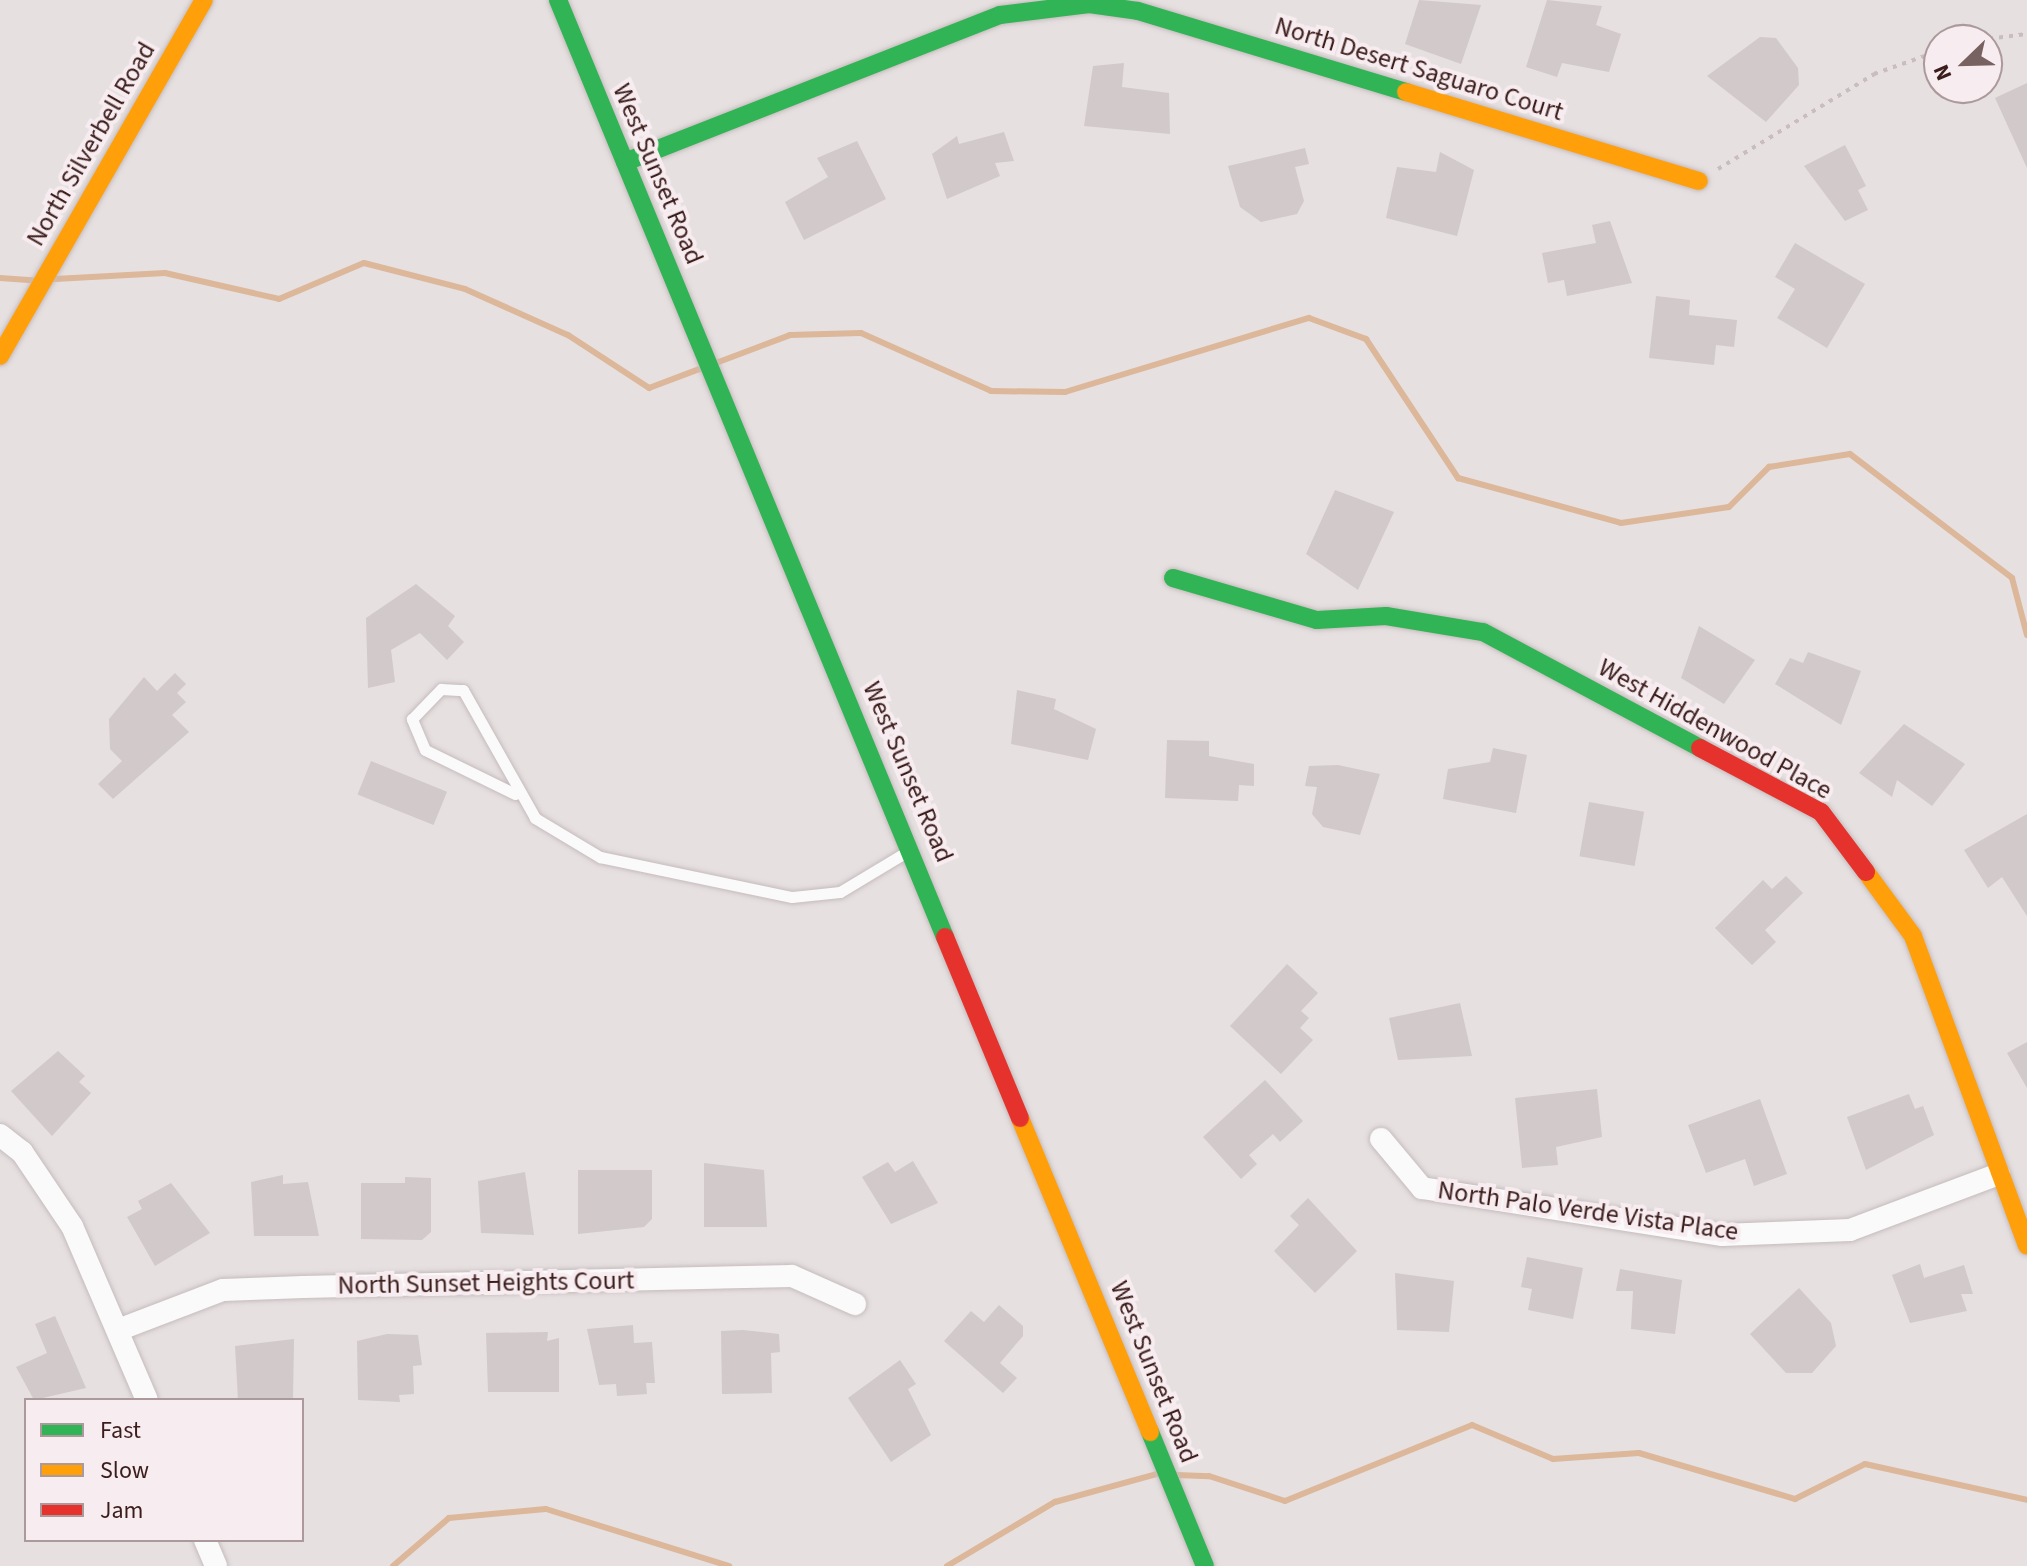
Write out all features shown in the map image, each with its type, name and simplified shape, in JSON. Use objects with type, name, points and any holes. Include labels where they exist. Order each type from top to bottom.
[{"type":"street","name":"North Silverbell Road","points":[[0,356],[204,0]]},
{"type":"street","name":"West Sunset Road","points":[[558,0],[912,848],[1205,1566]]},
{"type":"street","name":"North Desert Saguaro Court","points":[[625,162],[1000,15],[1089,4],[1138,11],[1699,181]]},
{"type":"street","name":"West Hiddenwood Place","points":[[1173,578],[1317,620],[1386,616],[1483,632],[1821,812],[1913,936],[2027,1246]]},
{"type":"street","points":[[0,1135],[22,1152],[72,1226],[146,1398]]},
{"type":"street","name":"North Palo Verde Vista Place","points":[[1381,1139],[1422,1188],[1722,1235],[1850,1230],[1999,1174]]},
{"type":"street","name":"North Sunset Heights Court","points":[[118,1330],[223,1290],[303,1287],[792,1276],[855,1304]]},
{"type":"street","points":[[206,1542],[216,1566]]},
{"type":"lane","points":[[515,794],[463,690],[441,689],[412,719],[425,750],[515,794],[567,844],[600,857],[792,897],[840,892],[912,848]]},
{"type":"path","points":[[2003,37],[2027,34]]},
{"type":"path","points":[[1699,181],[1874,74],[1923,57]]},
{"type":"building","points":[[1419,0],[1481,5],[1461,64],[1405,44]]},
{"type":"building","points":[[1547,0],[1602,6],[1596,25],[1621,34],[1609,72],[1562,63],[1557,77],[1526,67]]},
{"type":"building","points":[[1760,37],[1776,38],[1798,68],[1799,85],[1766,122],[1707,76]]},
{"type":"building","points":[[1124,63],[1122,87],[1169,93],[1170,134],[1084,126],[1093,66]]},
{"type":"building","points":[[2027,83],[2027,168],[1998,104],[2003,104],[2003,94]]},
{"type":"building","points":[[1004,132],[1014,161],[995,163],[1000,176],[947,199],[932,154],[957,136],[959,144]]},
{"type":"building","points":[[857,141],[886,199],[804,240],[785,202],[828,177],[817,158]]},
{"type":"building","points":[[1845,145],[1866,186],[1858,190],[1868,210],[1845,221],[1804,166]]},
{"type":"building","points":[[1305,148],[1309,164],[1295,167],[1304,201],[1297,214],[1261,222],[1240,207],[1228,166]]},
{"type":"building","points":[[1440,152],[1474,170],[1457,236],[1386,218],[1397,167],[1436,172]]},
{"type":"building","points":[[1610,221],[1632,283],[1567,296],[1564,280],[1548,283],[1542,253],[1596,243],[1592,225]]},
{"type":"building","points":[[1795,243],[1865,284],[1827,348],[1777,318],[1795,289],[1775,277]]},
{"type":"building","points":[[1656,296],[1690,300],[1689,315],[1737,320],[1734,347],[1716,345],[1714,365],[1649,358]]},
{"type":"building","points":[[1335,490],[1394,512],[1358,590],[1306,554]]},
{"type":"building","points":[[416,584],[455,616],[448,626],[464,642],[447,660],[420,633],[391,650],[395,682],[368,688],[366,618]]},
{"type":"building","points":[[1699,626],[1755,660],[1724,704],[1681,678]]},
{"type":"building","points":[[1808,652],[1861,671],[1841,725],[1775,684],[1790,658],[1803,663]]},
{"type":"building","points":[[175,673],[186,684],[177,693],[186,702],[172,715],[189,732],[113,799],[98,784],[122,761],[110,749],[109,719],[144,677],[157,691]]},
{"type":"building","points":[[1017,690],[1056,699],[1054,709],[1096,729],[1088,760],[1011,744]]},
{"type":"building","points":[[1904,724],[1965,764],[1932,806],[1897,780],[1892,797],[1859,773]]},
{"type":"building","points":[[1167,740],[1209,741],[1209,756],[1254,764],[1254,786],[1239,785],[1238,801],[1165,798]]},
{"type":"building","points":[[1493,748],[1527,755],[1516,813],[1443,799],[1448,769],[1490,762]]},
{"type":"building","points":[[371,761],[447,792],[434,825],[358,794]]},
{"type":"building","points":[[1338,765],[1380,774],[1360,835],[1323,827],[1312,814],[1317,787],[1305,786],[1309,766]]},
{"type":"building","points":[[1589,802],[1644,812],[1635,866],[1579,856]]},
{"type":"building","points":[[2027,814],[2027,916],[2002,877],[1988,888],[1964,850]]},
{"type":"building","points":[[1786,876],[1803,893],[1765,930],[1776,942],[1752,965],[1715,928],[1763,880],[1772,889]]},
{"type":"building","points":[[1287,964],[1318,993],[1301,1011],[1309,1018],[1300,1028],[1313,1040],[1281,1074],[1230,1026]]},
{"type":"building","points":[[1460,1003],[1472,1056],[1398,1060],[1389,1018]]},
{"type":"building","points":[[2027,1042],[2027,1088],[2007,1053]]},
{"type":"building","points":[[58,1051],[85,1076],[79,1082],[91,1093],[52,1136],[11,1091]]},
{"type":"building","points":[[1265,1080],[1303,1121],[1280,1142],[1273,1134],[1249,1155],[1257,1164],[1241,1179],[1203,1137]]},
{"type":"building","points":[[1597,1089],[1602,1137],[1556,1147],[1558,1165],[1522,1168],[1515,1098]]},
{"type":"building","points":[[1909,1094],[1915,1109],[1923,1106],[1934,1135],[1866,1170],[1847,1117]]},
{"type":"building","points":[[1760,1099],[1787,1174],[1754,1186],[1745,1159],[1706,1173],[1688,1125]]},
{"type":"building","points":[[913,1161],[938,1203],[891,1224],[862,1177],[888,1162],[895,1172]]},
{"type":"building","points":[[704,1163],[764,1170],[767,1227],[704,1227]]},
{"type":"building","points":[[578,1170],[652,1170],[652,1219],[644,1227],[578,1234]]},
{"type":"building","points":[[525,1172],[534,1235],[481,1233],[478,1181]]},
{"type":"building","points":[[283,1175],[283,1184],[308,1182],[319,1236],[254,1236],[251,1182]]},
{"type":"building","points":[[405,1177],[431,1178],[431,1232],[422,1240],[361,1239],[361,1183],[405,1183]]},
{"type":"building","points":[[171,1183],[210,1233],[155,1266],[127,1217],[142,1209],[138,1201]]},
{"type":"building","points":[[1308,1198],[1357,1251],[1315,1293],[1274,1251],[1299,1225],[1290,1216]]},
{"type":"building","points":[[1527,1257],[1583,1268],[1573,1319],[1528,1310],[1532,1289],[1521,1287]]},
{"type":"building","points":[[1920,1264],[1924,1278],[1964,1265],[1973,1294],[1961,1294],[1967,1311],[1910,1323],[1892,1275]]},
{"type":"building","points":[[1620,1269],[1682,1280],[1675,1334],[1631,1329],[1633,1291],[1616,1291]]},
{"type":"building","points":[[1395,1273],[1454,1281],[1449,1332],[1397,1330]]},
{"type":"building","points":[[1799,1288],[1831,1323],[1836,1346],[1812,1373],[1786,1373],[1750,1334]]},
{"type":"building","points":[[999,1305],[1023,1326],[1023,1336],[1000,1363],[1017,1378],[1003,1393],[944,1341],[971,1311],[984,1322]]},
{"type":"building","points":[[55,1316],[86,1388],[33,1398],[16,1367],[47,1353],[35,1324]]},
{"type":"building","points":[[633,1325],[634,1343],[652,1342],[655,1383],[646,1383],[647,1394],[617,1396],[616,1384],[599,1385],[587,1329]]},
{"type":"building","points":[[721,1331],[779,1334],[780,1352],[771,1353],[772,1393],[722,1394]]},
{"type":"building","points":[[548,1332],[547,1341],[559,1338],[559,1392],[488,1392],[486,1333]]},
{"type":"building","points":[[387,1334],[418,1335],[422,1365],[413,1366],[414,1394],[399,1395],[400,1402],[358,1400],[357,1341]]},
{"type":"building","points":[[294,1339],[293,1398],[238,1398],[235,1346]]},
{"type":"building","points":[[900,1360],[916,1384],[908,1389],[931,1435],[891,1462],[848,1398]]},
{"type":"waterway","points":[[55,279],[165,273],[279,299],[364,263],[465,289],[568,335],[649,388],[702,368]]},
{"type":"waterway","points":[[0,278],[32,280]]},
{"type":"waterway","points":[[716,363],[790,335],[861,333],[991,391],[1065,392],[1309,318],[1366,339],[1458,478],[1621,523],[1729,507],[1769,467],[1850,454],[2012,578],[2027,635]]},
{"type":"waterway","points":[[1176,1475],[1209,1476],[1285,1501],[1472,1425],[1553,1459],[1639,1453],[1795,1499],[1865,1464],[2027,1500]]},
{"type":"waterway","points":[[947,1566],[1055,1502],[1157,1474]]},
{"type":"waterway","points":[[393,1566],[449,1518],[546,1509],[729,1566]]},
{"type":"traffic: fast","points":[[558,0],[945,937]]},
{"type":"traffic: fast","points":[[625,162],[1000,15],[1089,4],[1138,11],[1406,92]]},
{"type":"traffic: fast","points":[[1173,578],[1317,620],[1386,616],[1483,632],[1700,748]]},
{"type":"traffic: fast","points":[[1150,1432],[1205,1566]]},
{"type":"traffic: slow","points":[[0,356],[204,0]]},
{"type":"traffic: slow","points":[[1406,92],[1699,181]]},
{"type":"traffic: slow","points":[[1866,872],[1913,936],[2027,1246]]},
{"type":"traffic: slow","points":[[1020,1118],[1150,1432]]},
{"type":"traffic: jam","points":[[1700,748],[1821,812],[1866,872]]},
{"type":"traffic: jam","points":[[945,937],[1020,1118]]}]
